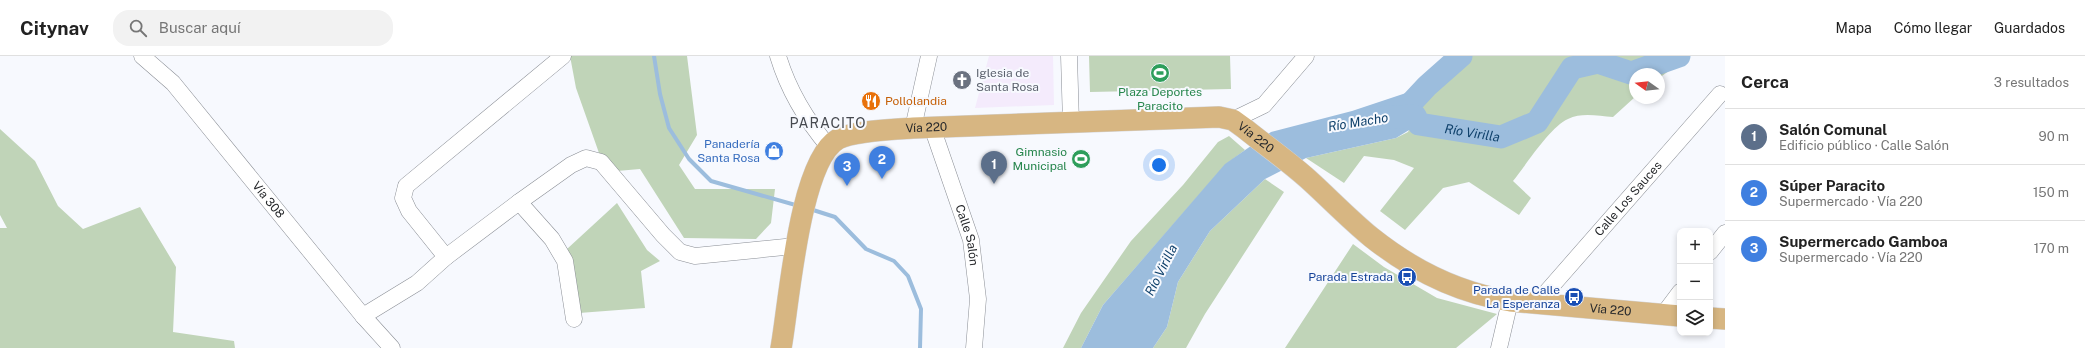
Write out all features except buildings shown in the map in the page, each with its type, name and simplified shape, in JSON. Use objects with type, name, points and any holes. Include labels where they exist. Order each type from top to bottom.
[{"type":"main road","name":"Vía 220","points":[[781,348],[800,220],[818,165],[830,147],[838,139],[880,130],[922,127],[1219,117],[1238,124],[1307,178],[1371,237],[1422,272],[1488,298],[1536,304],[1671,316]]},
{"type":"main road","points":[[1713,318],[1725,318]]},
{"type":"street","name":"Vía 308","points":[[142,56],[173,83],[363,316],[392,348]]},
{"type":"street","points":[[446,257],[409,210],[403,198],[406,186],[563,56]]},
{"type":"street","points":[[778,56],[801,107],[816,132],[830,147]]},
{"type":"street","points":[[922,127],[929,56]]},
{"type":"street","points":[[1070,56],[1071,123]]},
{"type":"street","points":[[1238,124],[1264,105],[1306,56]]},
{"type":"street","name":"Calle Los Sauces","points":[[1536,304],[1720,94]]},
{"type":"street","name":"Calle Salón","points":[[922,127],[971,240],[978,299],[974,348]]},
{"type":"street","points":[[363,316],[416,282],[446,257],[571,165],[586,158],[601,162],[663,235],[680,252],[695,256],[795,246]]},
{"type":"street","points":[[520,202],[552,239],[565,261],[574,319]]},
{"type":"street","points":[[1713,248],[1725,233]]},
{"type":"street","points":[[1671,316],[1677,300]]},
{"type":"street","points":[[1499,348],[1510,301]]},
{"type":"shaded area","points":[[989,56],[1053,56],[1054,105],[975,108]]},
{"type":"green space","points":[[570,56],[687,56],[697,135],[679,165],[695,189],[775,189],[771,223],[756,239],[684,238],[640,169],[617,171],[599,153],[576,88]]},
{"type":"green space","name":"Plaza Deportes Paracito","points":[[1089,56],[1230,56],[1231,89],[1090,92]]},
{"type":"green space","points":[[1472,56],[1690,56],[1665,74],[1665,68],[1629,68],[1629,102],[1613,117],[1590,115],[1579,116],[1573,117],[1561,123],[1546,138],[1513,181],[1531,198],[1519,215],[1469,182],[1443,188],[1405,230],[1380,211],[1414,168],[1394,160],[1364,156],[1344,183],[1306,158],[1396,138],[1408,132],[1415,116],[1403,114],[1428,87]]},
{"type":"green space","points":[[0,129],[35,161],[58,206],[83,229],[140,207],[176,267],[173,332],[234,341],[235,348],[0,348],[0,228],[7,228],[0,215]]},
{"type":"green space","points":[[1229,136],[1245,150],[1225,165],[1103,305],[1081,348],[1063,348],[1081,313],[1131,241],[1183,185],[1218,142]]},
{"type":"green space","points":[[1265,179],[1284,192],[1205,314],[1186,348],[1153,348],[1167,327],[1178,282],[1210,231]]},
{"type":"green space","points":[[617,203],[647,250],[660,261],[641,271],[645,308],[579,313],[567,249]]},
{"type":"green space","points":[[1353,244],[1384,267],[1437,298],[1497,314],[1456,348],[1285,348]]},
{"type":"water","points":[[1427,86],[1401,115],[1415,116],[1419,124],[1396,138],[1306,158],[1265,179],[1210,231],[1178,282],[1167,327],[1153,348],[1081,348],[1103,305],[1225,164],[1271,132],[1352,111]]},
{"type":"waterway","points":[[654,56],[660,94],[669,128],[689,159],[711,181],[799,206]]},
{"type":"waterway","name":"Río Macho","points":[[1400,115],[1427,86],[1461,56]]},
{"type":"waterway","name":"Río Virilla","points":[[1374,118],[1415,116],[1419,124],[1501,137],[1537,122],[1572,68],[1598,62],[1631,73],[1679,56]]},
{"type":"waterway","points":[[810,209],[835,217],[866,249],[894,261],[908,276],[921,309],[920,348]]},
{"type":"place","name":"Plaza Deportes Paracito","points":[[1160,73]]},
{"type":"place","name":"Iglesia de Santa Rosa","points":[[962,80]]},
{"type":"place","name":"Pollolandia","points":[[871,101]]},
{"type":"place","name":"Panadería Santa Rosa","points":[[774,151]]},
{"type":"place","name":"Gimnasio Municipal","points":[[1081,159]]},
{"type":"place","name":"Súper Paracito","points":[[882,179]]},
{"type":"place","name":"Salón Comunal","points":[[994,184]]},
{"type":"place","name":"Supermercado Gamboa","points":[[847,186]]},
{"type":"place","name":"Parada Estrada","points":[[1407,277]]},
{"type":"place","name":"Parada de Calle La Esperanza","points":[[1574,297]]},
{"type":"district","name":"PARACITO","points":[[828,123]]}]
